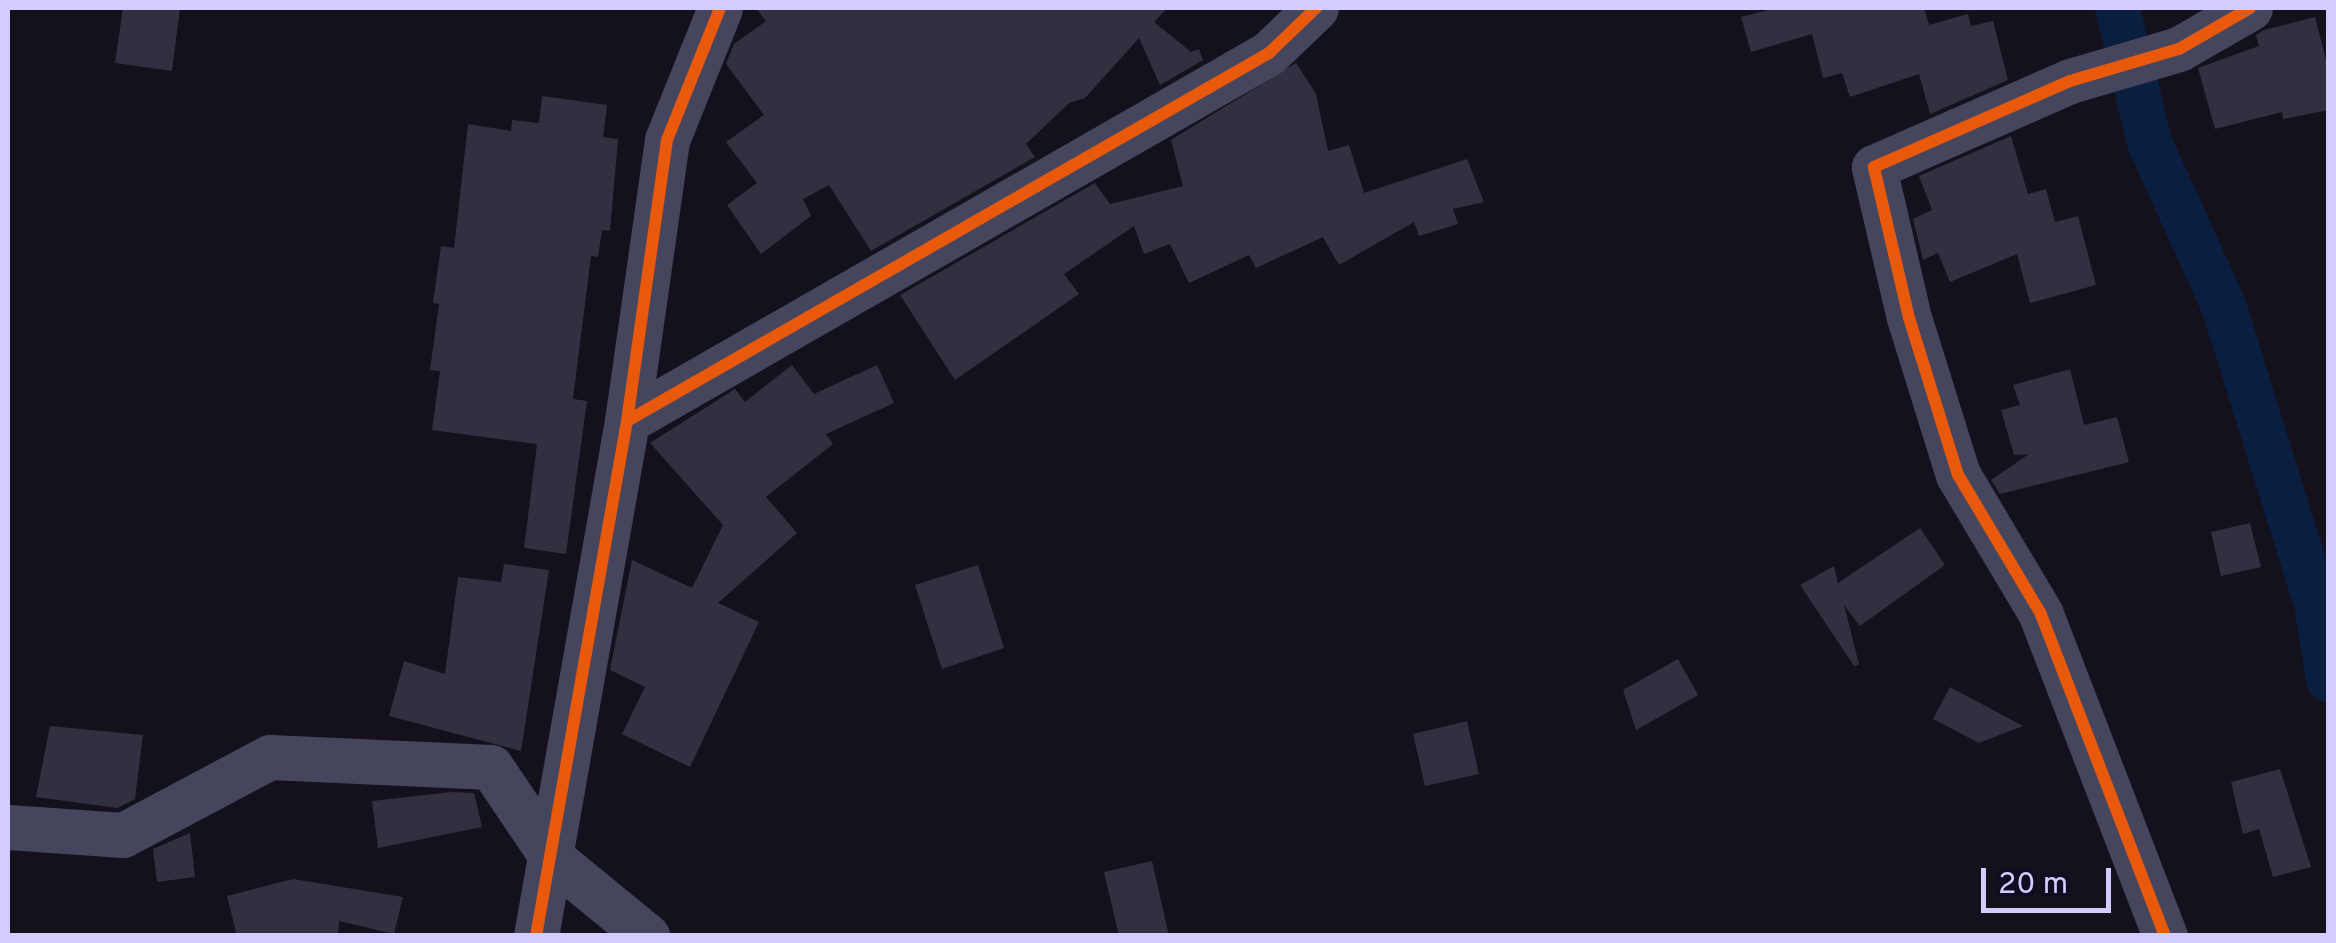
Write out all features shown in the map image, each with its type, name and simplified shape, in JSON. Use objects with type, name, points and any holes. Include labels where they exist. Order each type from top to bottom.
[{"type":"street","points":[[536,936],[627,421],[668,140],[720,8]]},
{"type":"street","points":[[627,421],[1269,53],[1316,8]]},
{"type":"street","points":[[2166,936],[2041,614],[1958,475],[1908,318],[1874,167],[2070,81],[2180,49],[2250,8]]},
{"type":"street","points":[[8,828],[123,835],[270,757],[491,767],[552,860],[647,936]]},
{"type":"building","points":[[123,8],[180,8],[172,71],[115,63]]},
{"type":"building","points":[[756,8],[1167,8],[1154,22],[1191,52],[1199,49],[1203,60],[1160,85],[1139,38],[1085,98],[1069,103],[1026,144],[1035,157],[871,251],[829,185],[803,199],[811,216],[761,254],[727,205],[757,183],[726,142],[764,115],[726,64],[734,44],[766,21]]},
{"type":"building","points":[[1776,8],[1924,8],[1929,25],[1968,14],[1971,26],[1993,21],[2008,80],[1930,114],[1919,74],[1850,97],[1842,73],[1823,78],[1812,34],[1751,52],[1741,17]]},
{"type":"building","points":[[2315,17],[2328,68],[2328,110],[2283,119],[2282,112],[2215,129],[2198,68],[2259,46],[2256,35],[2264,30]]},
{"type":"building","points":[[1296,63],[1316,94],[1328,151],[1349,145],[1364,193],[1467,159],[1484,202],[1453,209],[1458,224],[1419,236],[1414,222],[1339,265],[1323,237],[1256,268],[1249,255],[1189,283],[1170,244],[1144,254],[1134,226],[1064,274],[1079,294],[955,380],[900,295],[1095,183],[1110,204],[1183,186],[1171,140]]},
{"type":"building","points":[[542,96],[607,105],[603,137],[618,139],[610,231],[602,230],[598,257],[591,256],[573,399],[587,401],[566,554],[524,548],[537,444],[432,430],[440,371],[430,370],[439,304],[433,303],[441,246],[454,248],[468,124],[511,131],[512,120],[539,123]]},
{"type":"building","points":[[2011,136],[2028,194],[2046,189],[2055,222],[2078,216],[2096,285],[2030,303],[2017,254],[1950,282],[1938,253],[1923,260],[1913,219],[1932,210],[1919,176]]},
{"type":"building","points":[[792,365],[814,394],[877,365],[894,403],[826,434],[833,444],[766,497],[797,533],[718,603],[759,622],[690,767],[622,734],[645,687],[610,670],[632,560],[692,588],[723,525],[650,443],[735,389],[745,402]]},
{"type":"building","points":[[2070,369],[2084,425],[2117,417],[2129,462],[2000,494],[1991,480],[2029,454],[2014,455],[2001,410],[2020,405],[2013,385]]},
{"type":"building","points":[[2250,523],[2261,567],[2221,576],[2211,532]]},
{"type":"building","points":[[1920,528],[1945,565],[1860,626],[1844,605],[1859,664],[1854,666],[1800,585],[1834,566],[1838,583]]},
{"type":"building","points":[[504,564],[549,570],[521,751],[389,716],[404,661],[445,674],[458,577],[501,582]]},
{"type":"building","points":[[978,565],[1004,648],[942,669],[915,585]]},
{"type":"building","points":[[1678,659],[1698,695],[1636,730],[1623,690]]},
{"type":"building","points":[[1950,687],[2023,726],[1979,743],[1933,719]]},
{"type":"building","points":[[1467,721],[1479,774],[1425,786],[1413,734]]},
{"type":"building","points":[[50,726],[143,735],[135,799],[117,808],[36,797]]},
{"type":"building","points":[[2280,769],[2311,867],[2273,877],[2259,829],[2243,834],[2231,782]]},
{"type":"building","points":[[474,793],[482,827],[378,848],[372,801]]},
{"type":"building","points":[[190,833],[195,877],[157,882],[153,849]]},
{"type":"building","points":[[1152,861],[1169,936],[1119,936],[1104,872]]},
{"type":"building","points":[[293,879],[403,897],[394,934],[339,921],[338,936],[237,936],[227,896]]},
{"type":"waterway","points":[[2117,8],[2149,142],[2223,305],[2316,604],[2328,679]]},
{"type":"cycle path","points":[[536,936],[627,421],[667,140],[720,8]]},
{"type":"cycle path","points":[[627,421],[1269,53],[1316,8]]},
{"type":"cycle path","points":[[2165,936],[2041,614],[1958,475],[1909,318],[1874,167],[2070,81],[2179,49],[2250,8]]}]
